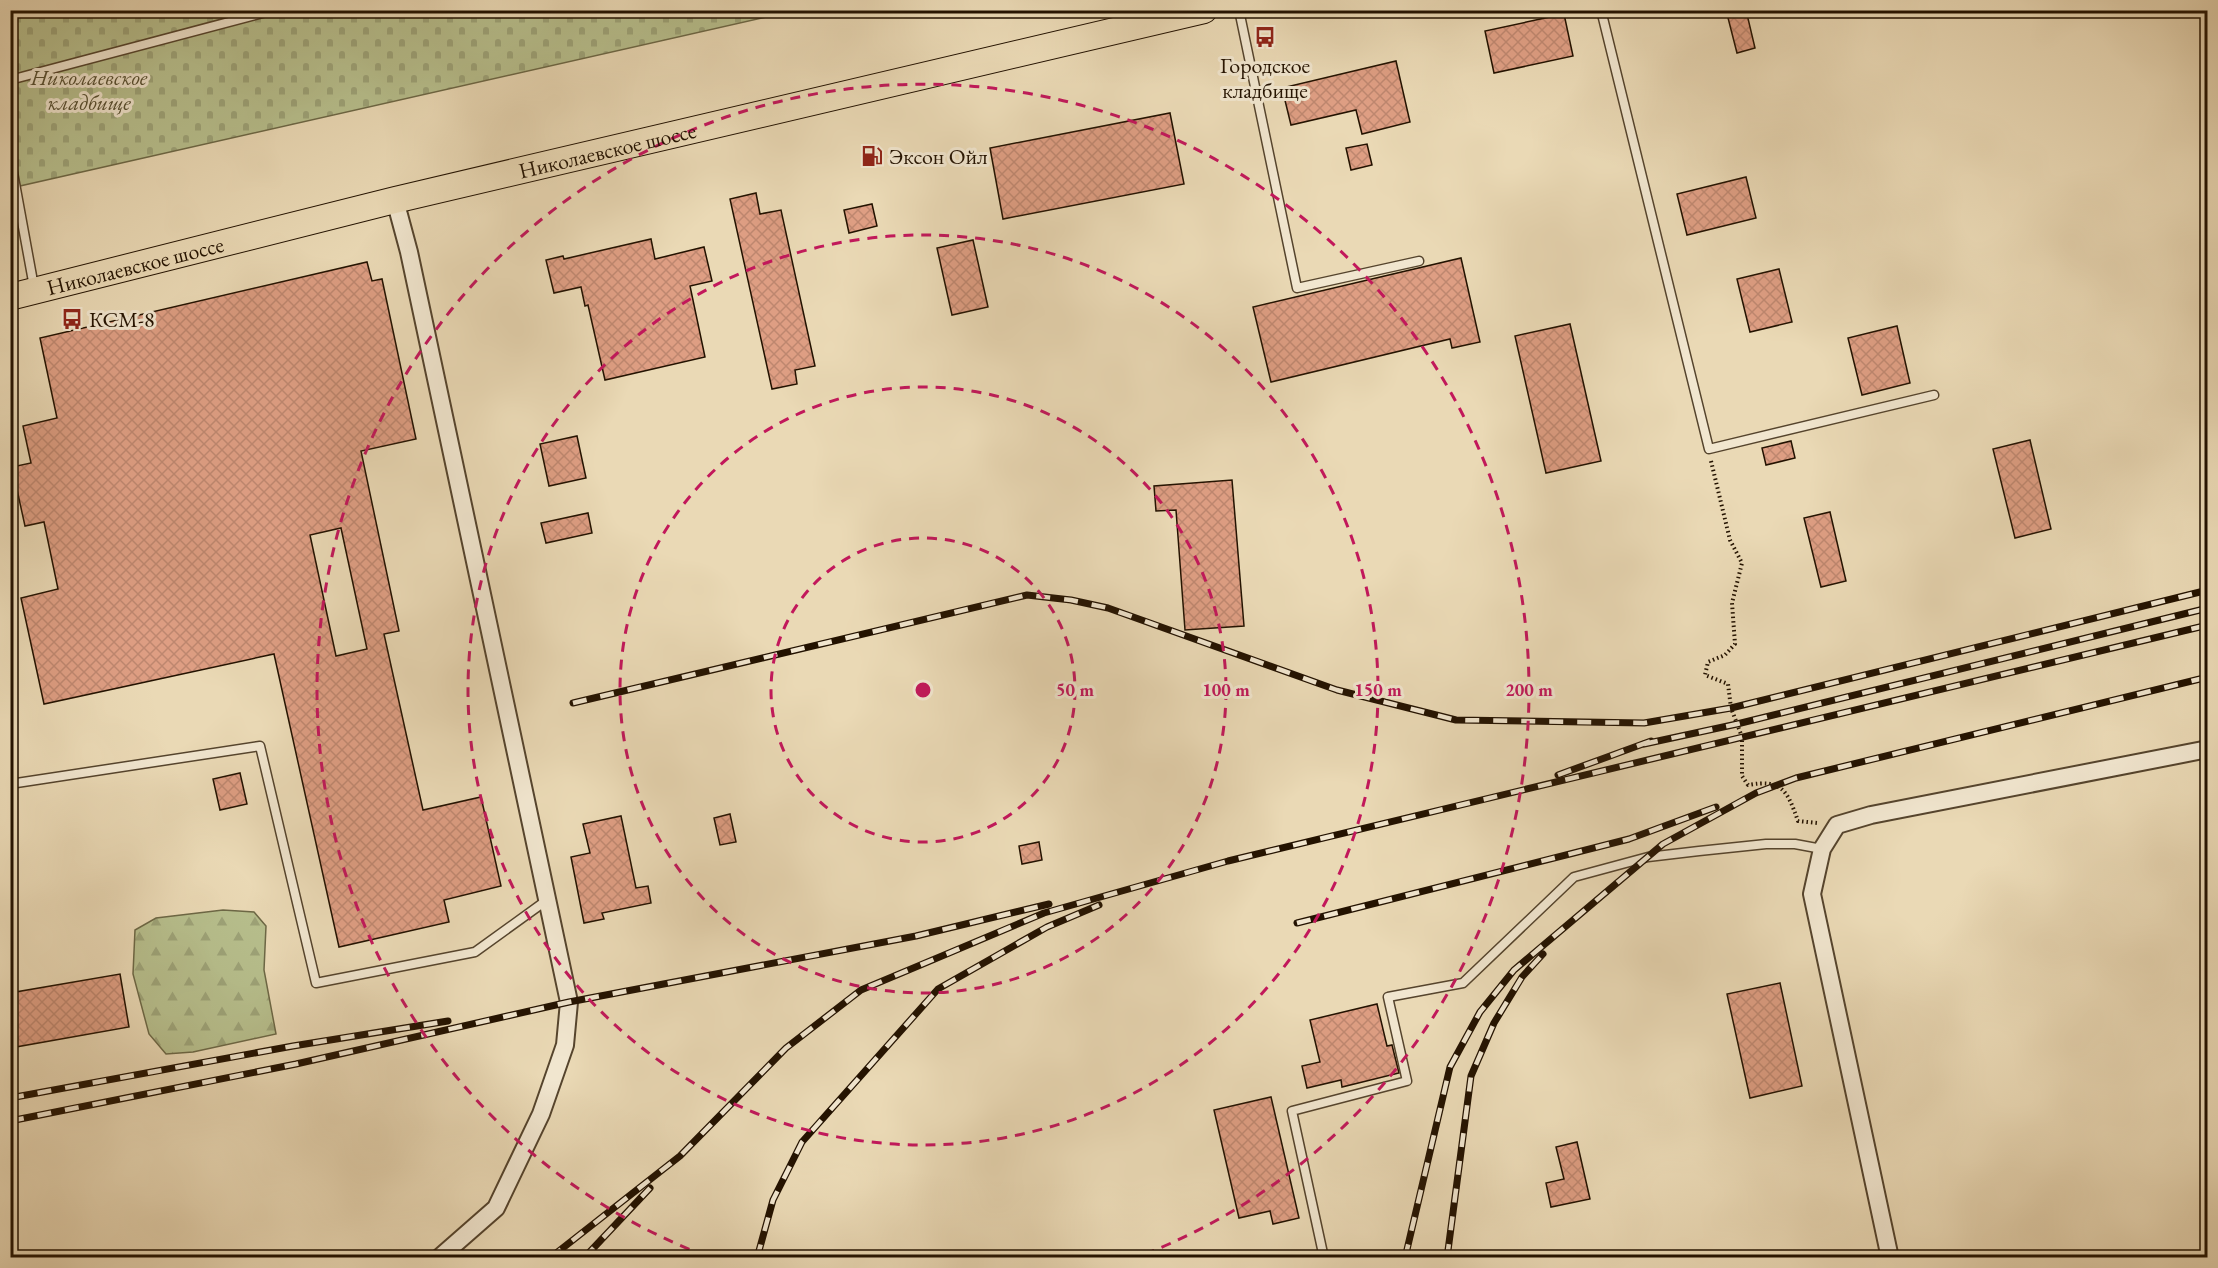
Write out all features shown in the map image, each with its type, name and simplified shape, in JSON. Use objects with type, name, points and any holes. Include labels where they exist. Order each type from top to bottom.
[{"type":"main road","name":"Николаевское шоссе","points":[[10,297],[395,200],[1204,10]]},
{"type":"street","points":[[395,200],[409,252],[569,1002],[565,1045],[541,1114],[496,1208],[439,1257]]},
{"type":"street","points":[[1890,1257],[1812,894],[1822,849],[1837,825],[1871,815],[2208,748]]},
{"type":"lane","points":[[10,80],[274,10]]},
{"type":"lane","points":[[1239,10],[1297,288],[1419,261]]},
{"type":"lane","points":[[1601,10],[1709,448],[1934,395]]},
{"type":"lane","points":[[10,156],[35,290]]},
{"type":"lane","points":[[10,784],[260,746],[316,983],[475,952],[548,900]]},
{"type":"lane","points":[[1324,1257],[1292,1111],[1407,1081],[1388,997],[1463,983],[1574,877],[1648,857],[1700,851],[1766,844],[1796,844],[1822,849]]},
{"type":"path","points":[[1709,448],[1716,490],[1727,530],[1742,563],[1732,603],[1735,644],[1725,656],[1708,662],[1705,675],[1728,684],[1731,708],[1742,736],[1742,776],[1748,785],[1770,781],[1777,785],[1792,804],[1798,821],[1837,825]]},
{"type":"green space","name":"Николаевское кладбище","points":[[11,10],[793,11],[11,188]]},
{"type":"green space","points":[[223,910],[254,912],[266,926],[264,970],[276,1034],[193,1052],[166,1054],[149,1034],[133,974],[135,930],[156,918]]},
{"type":"building","points":[[1726,10],[1746,10],[1755,48],[1737,53]]},
{"type":"building","points":[[1564,14],[1573,56],[1494,73],[1485,31]]},
{"type":"building","points":[[1396,61],[1410,122],[1362,134],[1356,110],[1291,125],[1282,88]]},
{"type":"building","points":[[1170,113],[1184,184],[1003,219],[990,148]]},
{"type":"building","points":[[1367,144],[1372,165],[1351,170],[1346,148]]},
{"type":"building","points":[[1746,177],[1756,218],[1687,235],[1677,194]]},
{"type":"building","points":[[756,193],[760,214],[781,210],[815,366],[795,370],[797,384],[772,389],[730,199]]},
{"type":"building","points":[[872,204],[877,226],[849,233],[844,210]]},
{"type":"building","points":[[651,239],[655,259],[704,247],[712,281],[690,286],[705,357],[605,380],[588,305],[585,306],[581,287],[554,293],[546,260],[563,256],[564,259]]},
{"type":"building","points":[[973,240],[988,307],[952,315],[937,248]]},
{"type":"building","points":[[1461,258],[1480,342],[1452,348],[1450,339],[1271,382],[1253,307]]},
{"type":"building","points":[[367,262],[372,281],[382,279],[416,439],[361,451],[399,631],[384,634],[423,810],[481,797],[501,886],[444,900],[449,922],[339,947],[274,654],[44,704],[21,598],[58,589],[44,522],[25,526],[12,467],[31,463],[23,426],[57,418],[40,338]],"holes":[[[341,528],[367,649],[336,656],[310,535]]]},
{"type":"building","points":[[1779,269],[1792,322],[1750,332],[1737,279]]},
{"type":"building","points":[[1570,324],[1601,461],[1546,473],[1515,336]]},
{"type":"building","points":[[1897,326],[1910,383],[1862,395],[1848,338]]},
{"type":"building","points":[[577,436],[586,478],[549,486],[540,444]]},
{"type":"building","points":[[2030,440],[2051,529],[2015,538],[1993,449]]},
{"type":"building","points":[[1791,441],[1795,458],[1766,465],[1762,448]]},
{"type":"building","points":[[1232,480],[1244,626],[1185,630],[1176,510],[1156,511],[1154,486]]},
{"type":"building","points":[[1830,512],[1846,581],[1821,587],[1804,518]]},
{"type":"building","points":[[588,513],[592,533],[546,543],[541,523]]},
{"type":"building","points":[[240,773],[247,804],[220,810],[213,779]]},
{"type":"building","points":[[730,814],[736,842],[720,845],[714,818]]},
{"type":"building","points":[[621,816],[636,888],[648,886],[651,903],[602,913],[604,919],[584,923],[571,857],[590,853],[583,824]]},
{"type":"building","points":[[1039,842],[1042,860],[1022,864],[1019,846]]},
{"type":"building","points":[[120,974],[129,1027],[10,1048],[10,993]]},
{"type":"building","points":[[1780,983],[1802,1086],[1750,1098],[1727,994]]},
{"type":"building","points":[[1377,1004],[1387,1046],[1392,1045],[1399,1073],[1342,1087],[1341,1080],[1307,1088],[1302,1066],[1320,1062],[1310,1020]]},
{"type":"building","points":[[1271,1097],[1299,1218],[1273,1224],[1270,1211],[1239,1218],[1214,1110]]},
{"type":"building","points":[[1577,1142],[1590,1199],[1551,1207],[1546,1183],[1564,1179],[1556,1147]]},
{"type":"railway","points":[[573,703],[1027,595],[1071,600],[1108,608],[1337,690],[1456,720],[1644,723],[1731,708],[2208,590]]},
{"type":"railway","points":[[1644,744],[1737,724],[2208,608]]},
{"type":"railway","points":[[550,1258],[680,1156],[786,1048],[861,990],[1044,913],[1228,861],[2208,625]]},
{"type":"railway","points":[[1405,1258],[1450,1067],[1480,1012],[1514,970],[1663,844],[1756,793],[1796,778],[2208,677]]},
{"type":"railway","points":[[1558,775],[1651,741]]},
{"type":"railway","points":[[1297,923],[1629,839],[1716,807]]},
{"type":"railway","points":[[10,1121],[296,1064],[569,1002],[916,936],[1049,904]]},
{"type":"railway","points":[[757,1258],[773,1200],[802,1142],[938,989],[1047,927],[1099,905]]},
{"type":"railway","points":[[1447,1258],[1471,1076],[1494,1023],[1522,977],[1543,954]]},
{"type":"railway","points":[[10,1098],[293,1046],[448,1021]]},
{"type":"railway","points":[[584,1258],[650,1188]]},
{"type":"place","name":"Городское кладбище","points":[[1265,37]]},
{"type":"place","name":"Эксон Ойл","points":[[872,156]]},
{"type":"place","name":"КСМ-8","points":[[72,319]]}]
